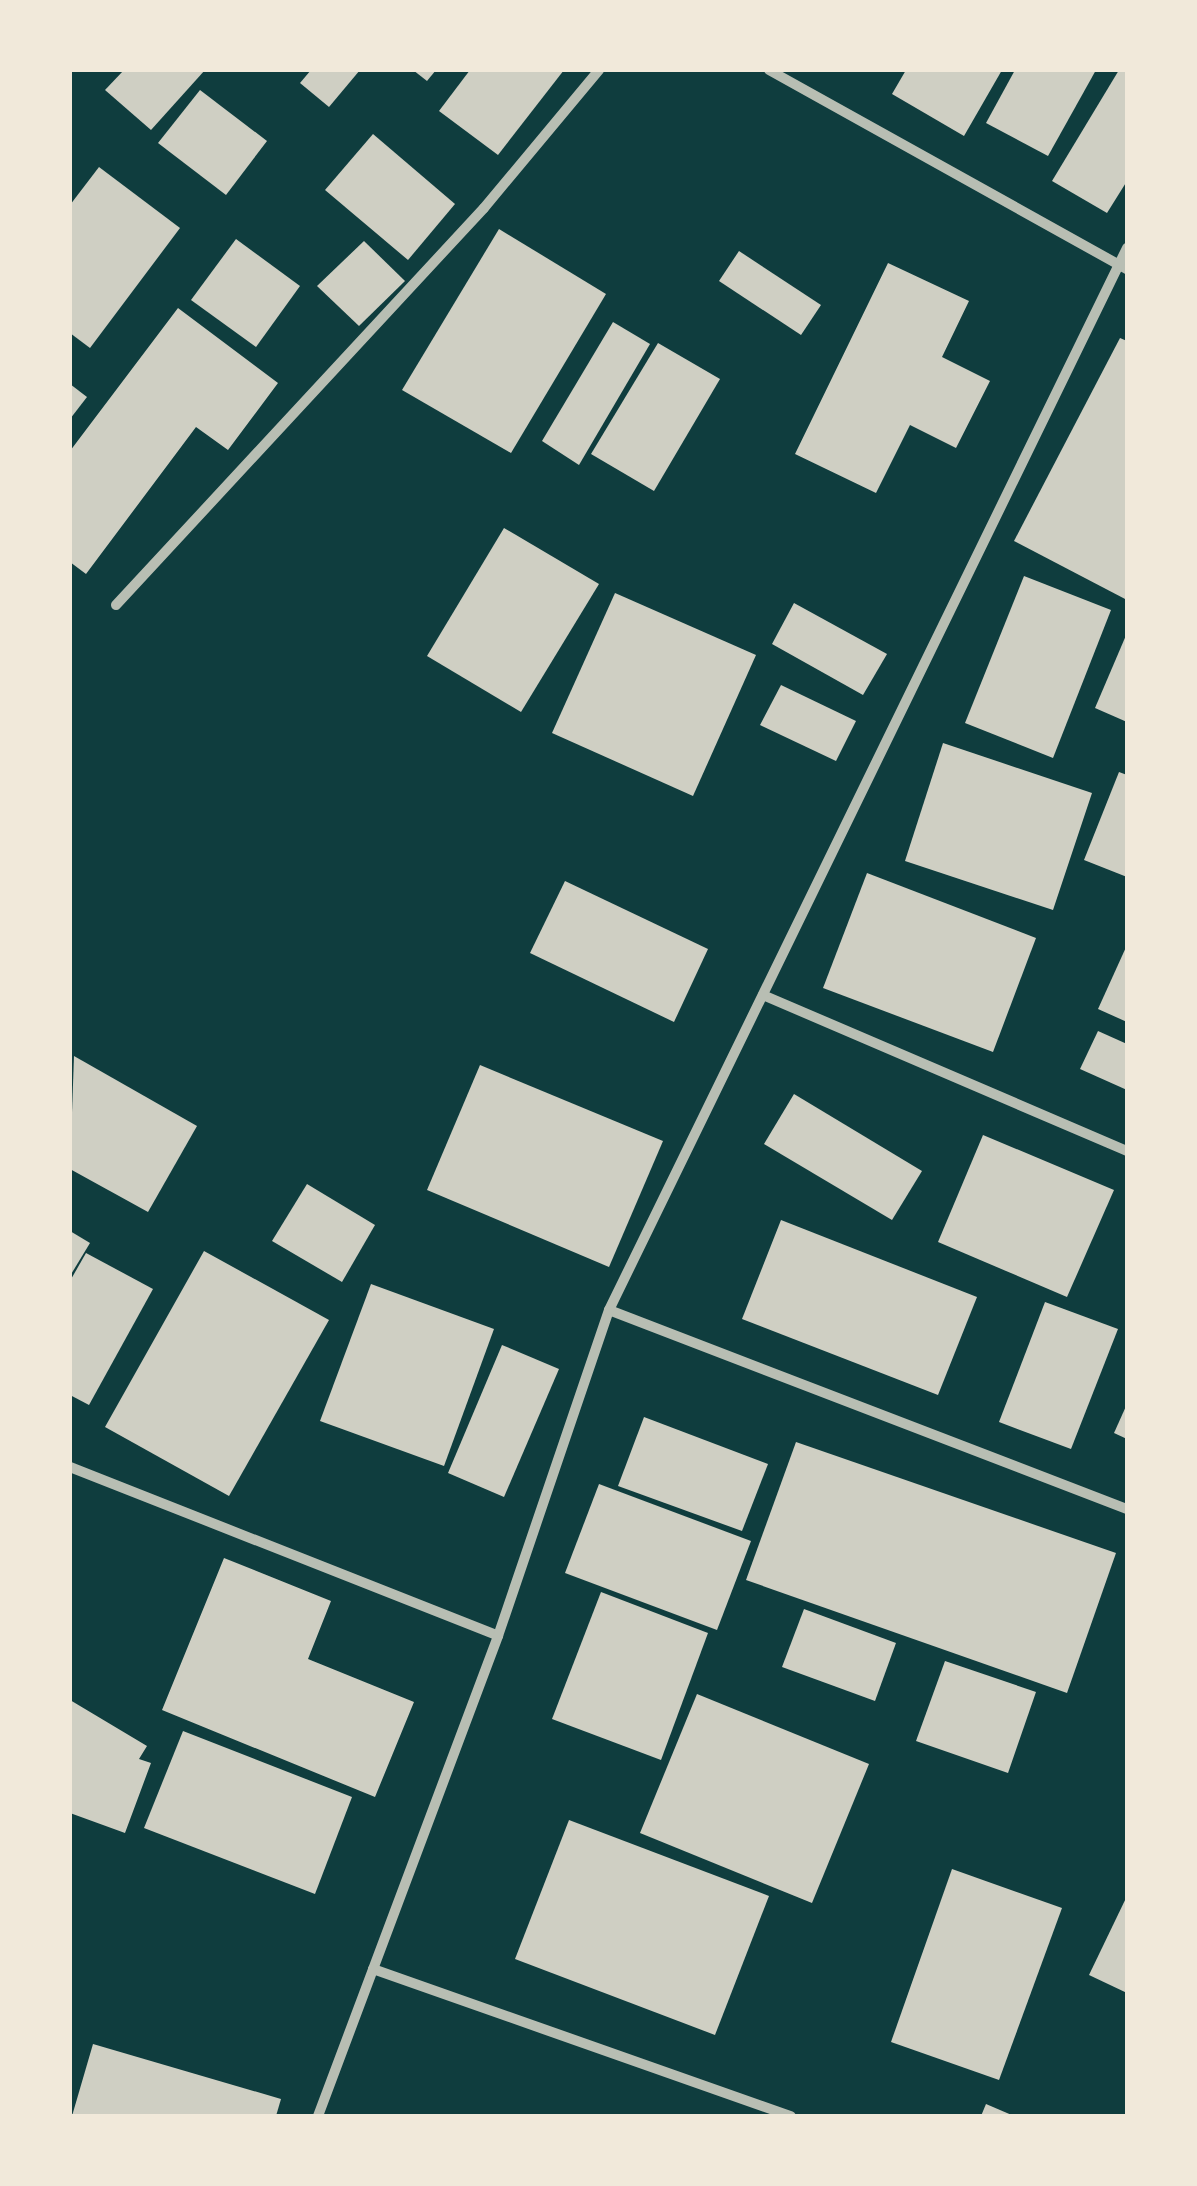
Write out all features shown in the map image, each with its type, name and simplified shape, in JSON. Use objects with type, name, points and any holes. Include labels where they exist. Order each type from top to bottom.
[{"type":"street","points":[[116,605],[484,208],[600,70]]},
{"type":"street","points":[[770,70],[1123,267]]},
{"type":"street","points":[[318,2116],[498,1636],[609,1310],[1123,267],[1127,248]]},
{"type":"street","points":[[763,995],[1127,1151]]},
{"type":"street","points":[[609,1310],[1127,1509]]},
{"type":"street","points":[[70,1467],[498,1636]]},
{"type":"street","points":[[373,1969],[791,2116]]},
{"type":"building","points":[[124,70],[205,70],[151,130],[105,90]]},
{"type":"building","points":[[311,70],[360,70],[329,107],[300,83]]},
{"type":"building","points":[[413,70],[436,70],[427,81]]},
{"type":"building","points":[[470,70],[564,70],[498,155],[439,111]]},
{"type":"building","points":[[906,70],[1002,70],[964,136],[892,94]]},
{"type":"building","points":[[1015,70],[1096,70],[1048,156],[986,123]]},
{"type":"building","points":[[1119,70],[1127,70],[1127,181],[1107,213],[1052,181]]},
{"type":"building","points":[[200,90],[267,141],[226,195],[158,143]]},
{"type":"building","points":[[373,134],[455,204],[408,260],[325,190]]},
{"type":"building","points":[[99,167],[180,228],[90,348],[70,333],[70,205]]},
{"type":"building","points":[[499,229],[606,294],[511,453],[402,390]]},
{"type":"building","points":[[236,239],[300,286],[256,347],[191,300]]},
{"type":"building","points":[[364,241],[405,281],[359,326],[317,286]]},
{"type":"building","points":[[739,251],[821,305],[801,335],[719,281]]},
{"type":"building","points":[[888,263],[969,301],[942,357],[990,381],[956,448],[910,425],[876,493],[795,454]]},
{"type":"building","points":[[178,308],[278,383],[228,450],[196,427],[86,574],[70,562],[70,451]]},
{"type":"building","points":[[613,322],[650,344],[579,465],[542,441]]},
{"type":"building","points":[[1120,338],[1127,341],[1127,600],[1014,541]]},
{"type":"building","points":[[658,343],[720,379],[654,491],[591,454]]},
{"type":"building","points":[[70,384],[87,397],[70,419]]},
{"type":"building","points":[[504,528],[599,584],[521,712],[427,656]]},
{"type":"building","points":[[1024,576],[1111,610],[1053,758],[965,723]]},
{"type":"building","points":[[615,593],[756,655],[693,796],[552,733]]},
{"type":"building","points":[[794,603],[887,654],[863,695],[772,644]]},
{"type":"building","points":[[1127,633],[1127,722],[1095,708]]},
{"type":"building","points":[[781,685],[856,721],[836,761],[760,725]]},
{"type":"building","points":[[943,743],[1092,793],[1053,910],[905,861]]},
{"type":"building","points":[[1119,772],[1127,775],[1127,877],[1084,860]]},
{"type":"building","points":[[867,873],[1036,938],[993,1052],[823,988]]},
{"type":"building","points":[[565,881],[708,949],[674,1022],[530,953]]},
{"type":"building","points":[[1127,945],[1127,1022],[1098,1009]]},
{"type":"building","points":[[1098,1031],[1127,1044],[1127,1090],[1080,1069]]},
{"type":"building","points":[[74,1056],[197,1126],[148,1212],[70,1169]]},
{"type":"building","points":[[480,1065],[663,1141],[609,1267],[427,1190]]},
{"type":"building","points":[[794,1094],[922,1171],[892,1220],[764,1144]]},
{"type":"building","points":[[983,1135],[1114,1190],[1067,1297],[938,1242]]},
{"type":"building","points":[[307,1184],[375,1225],[342,1282],[272,1241]]},
{"type":"building","points":[[781,1220],[977,1297],[938,1395],[742,1319]]},
{"type":"building","points":[[70,1231],[90,1243],[70,1276]]},
{"type":"building","points":[[204,1251],[329,1320],[229,1496],[105,1427]]},
{"type":"building","points":[[86,1253],[153,1289],[89,1405],[70,1395],[70,1281]]},
{"type":"building","points":[[371,1284],[494,1329],[444,1466],[320,1421]]},
{"type":"building","points":[[1045,1302],[1118,1329],[1071,1449],[999,1422]]},
{"type":"building","points":[[502,1345],[559,1369],[504,1497],[448,1473]]},
{"type":"building","points":[[1127,1404],[1127,1439],[1114,1433]]},
{"type":"building","points":[[644,1417],[768,1464],[742,1531],[618,1486]]},
{"type":"building","points":[[796,1442],[1116,1553],[1067,1693],[746,1580]]},
{"type":"building","points":[[599,1484],[751,1541],[717,1630],[565,1573]]},
{"type":"building","points":[[224,1558],[331,1601],[308,1659],[414,1702],[375,1797],[162,1710]]},
{"type":"building","points":[[601,1592],[708,1633],[661,1760],[552,1719]]},
{"type":"building","points":[[804,1609],[896,1643],[875,1701],[782,1667]]},
{"type":"building","points":[[945,1661],[1036,1692],[1008,1773],[916,1741]]},
{"type":"building","points":[[697,1694],[869,1764],[812,1903],[640,1833]]},
{"type":"building","points":[[70,1700],[147,1746],[139,1759],[151,1763],[125,1833],[70,1813]]},
{"type":"building","points":[[183,1731],[352,1797],[315,1894],[144,1828]]},
{"type":"building","points":[[569,1820],[769,1896],[715,2035],[515,1959]]},
{"type":"building","points":[[952,1869],[1062,1908],[999,2080],[891,2042]]},
{"type":"building","points":[[1127,1896],[1127,1993],[1089,1975]]},
{"type":"building","points":[[93,2044],[281,2099],[276,2116],[72,2116]]},
{"type":"building","points":[[986,2104],[1014,2116],[981,2116]]}]
